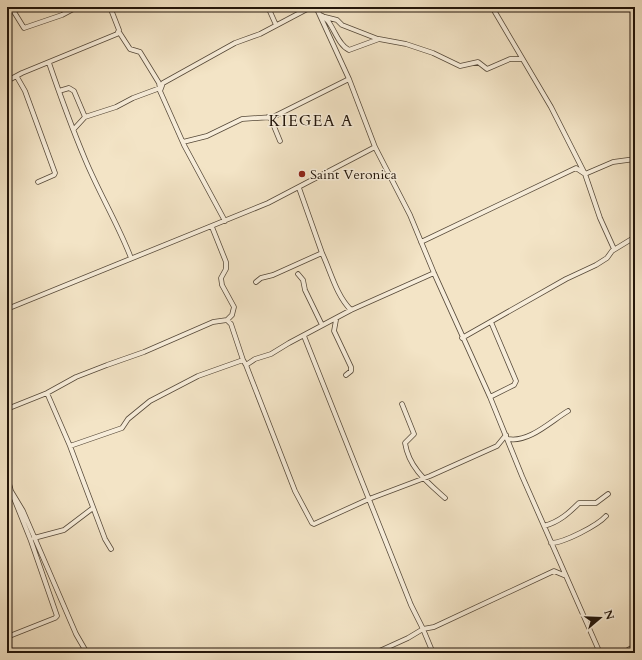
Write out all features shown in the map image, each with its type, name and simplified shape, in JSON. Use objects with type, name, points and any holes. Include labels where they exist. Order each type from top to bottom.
[{"type":"street","points":[[11,7],[24,28],[62,15],[77,7]]},
{"type":"street","points":[[110,7],[116,19],[119,32],[130,49],[140,52],[159,83],[160,90],[183,142],[225,221]]},
{"type":"street","points":[[268,7],[276,25]]},
{"type":"street","points":[[160,90],[163,83],[194,65],[235,43],[260,34],[311,7]]},
{"type":"street","points":[[316,7],[349,79],[375,147],[410,215],[462,338],[490,397],[551,544],[600,653]]},
{"type":"street","points":[[492,7],[522,59],[531,69],[552,107],[585,174],[600,218],[614,249]]},
{"type":"street","points":[[320,15],[337,20],[342,25],[379,39],[406,44],[433,53],[460,66],[478,62],[487,69],[510,59],[522,59]]},
{"type":"street","points":[[325,17],[341,44],[349,50],[379,39]]},
{"type":"street","points":[[8,80],[119,32]]},
{"type":"street","points":[[49,63],[85,160],[106,206],[118,225],[131,258]]},
{"type":"street","points":[[17,77],[25,91],[55,172],[54,175],[38,182]]},
{"type":"street","points":[[183,142],[207,136],[242,120],[268,118],[289,110],[349,79]]},
{"type":"street","points":[[59,91],[69,88],[74,91],[85,117]]},
{"type":"street","points":[[74,129],[85,117],[116,107],[133,98],[160,90]]},
{"type":"street","points":[[268,118],[271,119],[280,141]]},
{"type":"street","points":[[7,310],[131,258],[212,227],[299,188],[375,147]]},
{"type":"street","points":[[585,174],[617,160],[635,159]]},
{"type":"street","points":[[421,242],[576,168],[585,174]]},
{"type":"street","points":[[299,188],[322,253],[342,298],[351,310]]},
{"type":"street","points":[[7,409],[47,394],[94,370],[144,352],[213,322],[227,320],[232,315],[234,307],[222,285],[221,278],[226,269],[226,262],[212,227]]},
{"type":"street","points":[[462,338],[566,279],[596,265],[607,258],[614,249],[635,237]]},
{"type":"street","points":[[256,282],[261,278],[273,275],[322,253]]},
{"type":"street","points":[[246,364],[255,359],[272,354],[351,310],[434,273]]},
{"type":"street","points":[[298,274],[303,280],[305,290],[322,325]]},
{"type":"street","points":[[336,319],[334,331],[351,367],[351,370],[346,374]]},
{"type":"street","points":[[227,320],[233,328],[243,360],[246,364],[295,491],[309,521],[314,524],[369,499],[424,478],[497,446],[507,437]]},
{"type":"street","points":[[490,397],[512,386],[516,381],[491,322]]},
{"type":"street","points":[[304,336],[411,605],[423,629],[432,653]]},
{"type":"street","points":[[70,446],[122,428],[128,419],[150,401],[198,376],[243,360]]},
{"type":"street","points":[[47,394],[70,446],[93,508],[111,550]]},
{"type":"street","points":[[402,404],[414,434],[405,443],[407,454],[419,474],[445,498]]},
{"type":"street","points":[[507,437],[519,440],[546,426],[568,411]]},
{"type":"street","points":[[7,476],[9,492],[31,541],[57,616],[7,637]]},
{"type":"street","points":[[9,492],[20,504],[76,634],[87,653]]},
{"type":"street","points":[[544,526],[556,523],[573,510],[579,503],[596,503],[608,494]]},
{"type":"street","points":[[31,541],[35,537],[64,530],[93,508]]},
{"type":"street","points":[[551,544],[559,543],[588,529],[606,516]]},
{"type":"street","points":[[375,653],[408,638],[423,629],[434,627],[554,571],[566,576]]},
{"type":"street","points":[[623,653],[635,646]]},
{"type":"place","name":"Saint Veronica","points":[[302,174]]},
{"type":"district","name":"KIEGEA A","points":[[311,121]]}]
